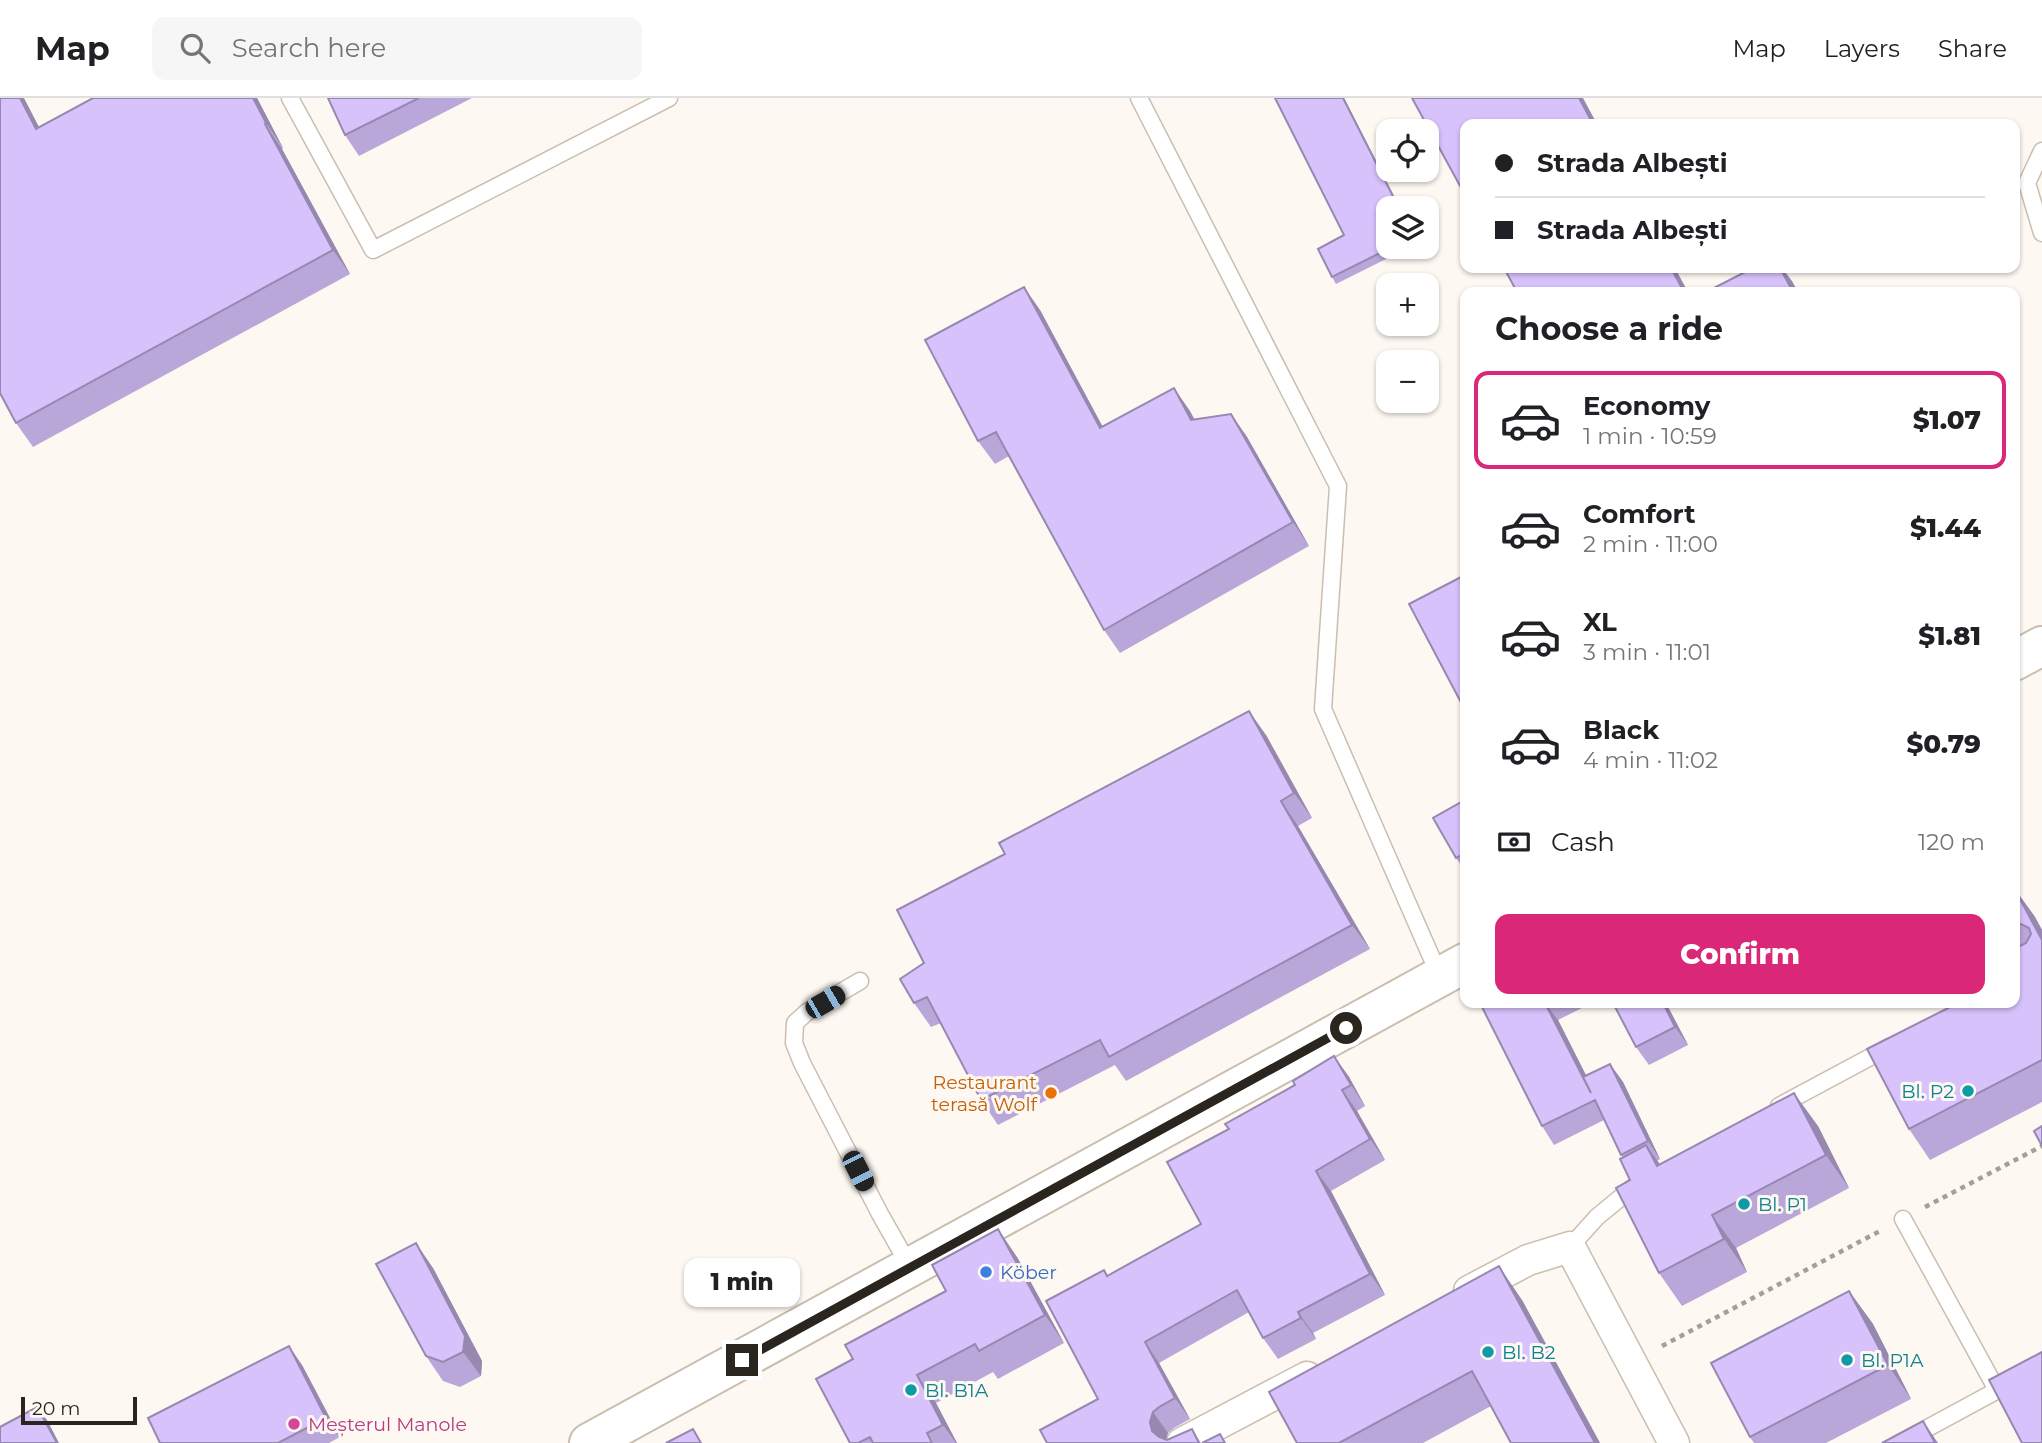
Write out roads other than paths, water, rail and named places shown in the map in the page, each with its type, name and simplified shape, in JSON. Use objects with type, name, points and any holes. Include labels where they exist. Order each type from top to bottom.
[{"type":"main road","points":[[2020,658],[2042,646]]},
{"type":"main road","points":[[589,1443],[1452,970]]},
{"type":"street","points":[[1441,1306],[1528,1260],[1570,1247],[1674,1443]]},
{"type":"street","points":[[1182,1443],[1330,1364]]},
{"type":"lane","points":[[289,98],[373,250],[670,98]]},
{"type":"lane","points":[[1139,98],[1338,486],[1323,709],[1452,970]]},
{"type":"lane","points":[[2042,151],[2027,183],[2042,233]]},
{"type":"lane","points":[[860,981],[801,1017],[795,1023],[794,1043],[826,1110],[910,1268]]},
{"type":"lane","points":[[1769,1111],[1900,1041]]},
{"type":"lane","points":[[1570,1247],[1597,1217],[1650,1176]]},
{"type":"lane","points":[[1903,1219],[1997,1390]]},
{"type":"lane","points":[[1900,1443],[2042,1366]]},
{"type":"place","name":"Bl. P2","points":[[1968,1091]]},
{"type":"place","name":"Restaurant terasă Wolf","points":[[1051,1093]]},
{"type":"place","name":"Bl. P1","points":[[1744,1204]]},
{"type":"place","name":"Köber","points":[[986,1272]]},
{"type":"place","name":"Bl. B2","points":[[1488,1352]]},
{"type":"place","name":"Bl. P1A","points":[[1847,1360]]},
{"type":"place","name":"Bl. B1A","points":[[911,1390]]},
{"type":"place","name":"Meșterul Manole","points":[[294,1424]]}]
